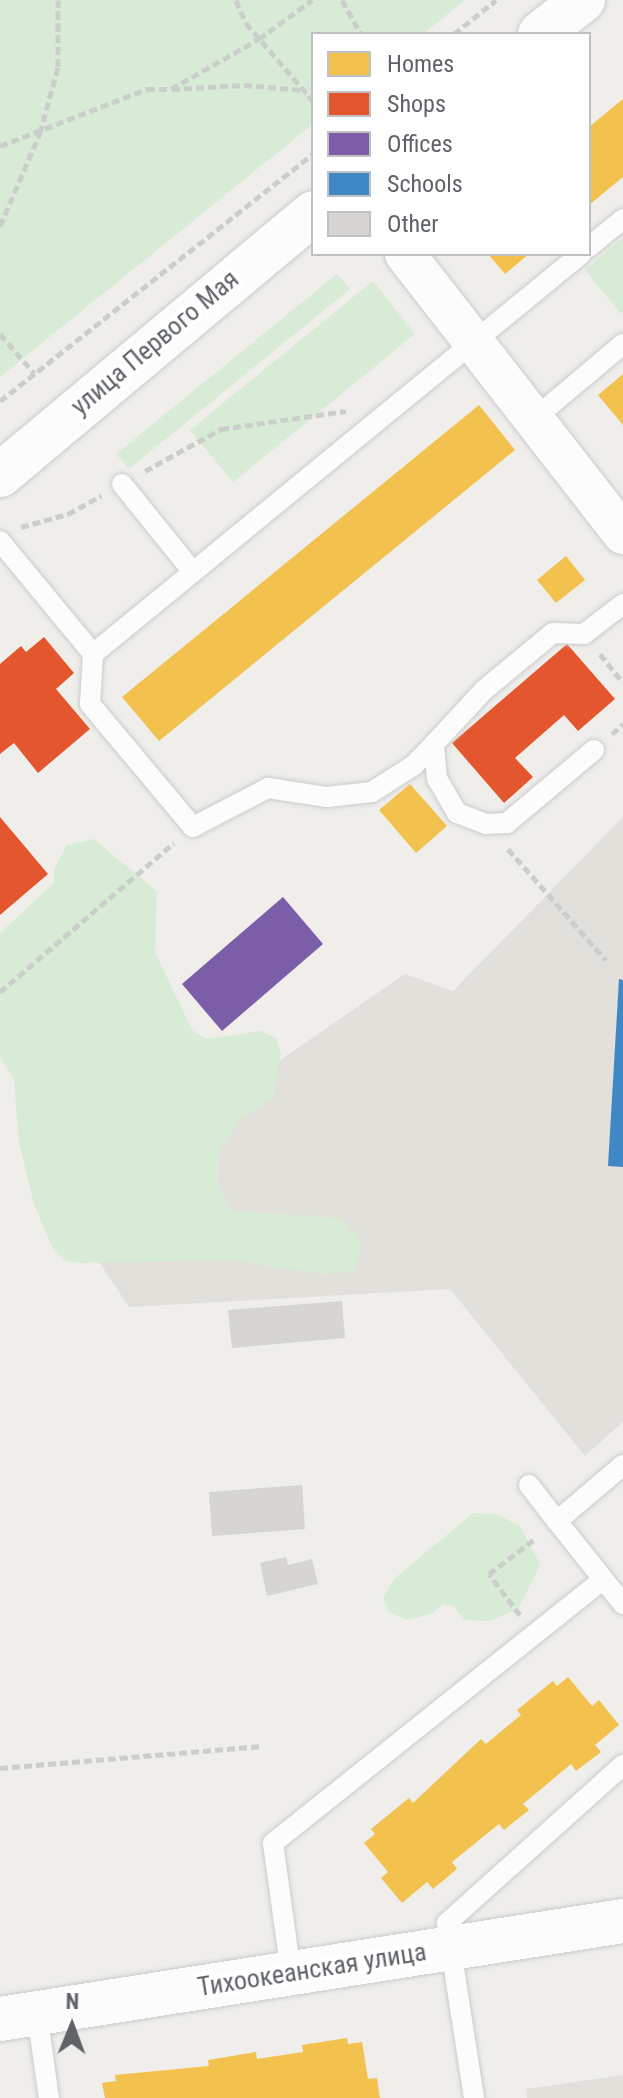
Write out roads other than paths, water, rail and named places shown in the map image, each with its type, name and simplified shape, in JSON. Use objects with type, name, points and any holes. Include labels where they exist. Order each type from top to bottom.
[{"type":"street","points":[[543,32],[583,0]]},
{"type":"street","name":"улица Первого Мая","points":[[0,475],[311,215]]},
{"type":"street","points":[[407,256],[476,340],[623,534]]},
{"type":"street","name":"Тихоокеанская улица","points":[[18,2016],[623,1921]]},
{"type":"lane","points":[[591,245],[623,219]]},
{"type":"lane","points":[[93,654],[579,256]]},
{"type":"lane","points":[[535,418],[623,344]]},
{"type":"lane","points":[[122,484],[193,572]]},
{"type":"lane","points":[[7,535],[93,654],[90,704],[193,827],[268,788],[327,797],[372,792],[414,765],[484,690],[553,633],[584,634],[623,604]]},
{"type":"lane","points":[[434,744],[437,779],[457,813],[486,824],[507,823],[594,750]]},
{"type":"lane","points":[[557,1521],[623,1465]]},
{"type":"lane","points":[[529,1485],[623,1604]]},
{"type":"lane","points":[[291,1973],[273,1843],[603,1580]]},
{"type":"lane","points":[[474,2098],[447,1923],[623,1765]]},
{"type":"lane","points":[[18,2016],[49,2098]]}]
